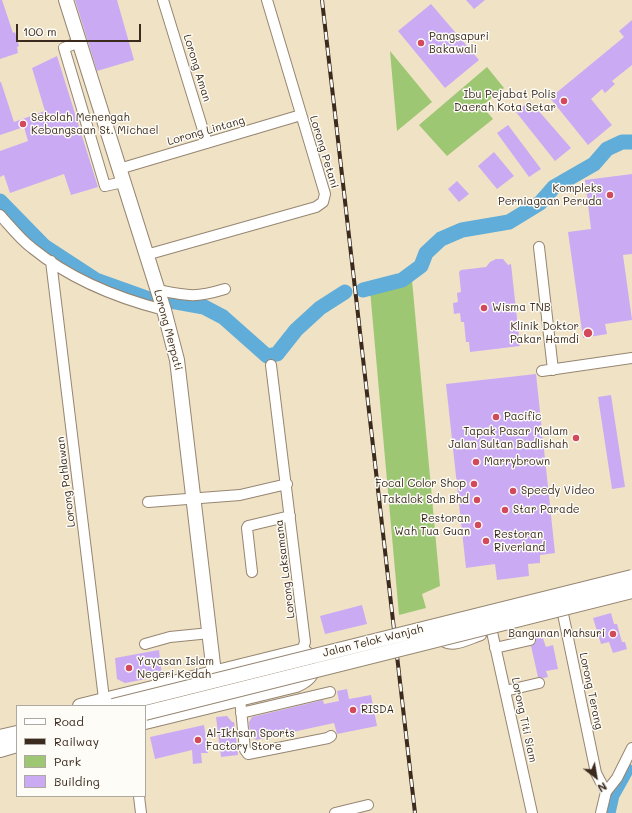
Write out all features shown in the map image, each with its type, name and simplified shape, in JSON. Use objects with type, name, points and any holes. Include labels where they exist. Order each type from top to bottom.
[{"type":"main road","name":"Lorong Merpati","points":[[66,0],[158,290],[178,360],[214,673]]},
{"type":"main road","name":"Jalan Telok Wanjah","points":[[109,702],[632,577]]},
{"type":"main road","name":"Jalan Telok Wanjah","points":[[146,713],[632,591]]},
{"type":"main road","points":[[87,705],[109,702],[214,673],[302,651],[309,655],[312,662],[313,669],[310,678],[296,686],[241,706],[146,722]]},
{"type":"street","name":"Lorong Aman","points":[[163,0],[207,143]]},
{"type":"street","name":"Lorong Petani","points":[[146,255],[316,207],[323,202],[325,194],[267,0]]},
{"type":"street","name":"Lorong Lintang","points":[[79,42],[64,48],[105,186],[121,175],[207,143],[301,115]]},
{"type":"street","points":[[0,215],[32,248],[52,261],[105,291],[132,302],[164,310]]},
{"type":"street","points":[[539,247],[553,370]]},
{"type":"street","name":"Lorong Pahlawan","points":[[52,261],[109,702]]},
{"type":"street","points":[[158,290],[192,297],[205,296],[225,290]]},
{"type":"street","points":[[542,371],[632,358]]},
{"type":"street","name":"Lorong Laksamana","points":[[271,365],[287,484],[305,642],[302,651]]},
{"type":"street","points":[[148,502],[194,497],[240,495],[287,484]]},
{"type":"street","points":[[252,572],[248,526],[290,516]]},
{"type":"street","points":[[632,571],[478,610],[443,621],[437,630],[439,639],[446,644],[452,644],[492,632],[632,596]]},
{"type":"street","name":"Lorong Terang","points":[[563,614],[596,773],[606,792]]},
{"type":"street","name":"Lorong Titi Siam","points":[[492,632],[532,813]]},
{"type":"street","points":[[145,644],[170,637],[210,633]]},
{"type":"street","points":[[495,648],[530,640]]},
{"type":"street","points":[[505,691],[539,683]]},
{"type":"street","points":[[330,692],[241,706],[246,750],[248,754],[321,740],[331,736]]},
{"type":"street","points":[[601,813],[606,792],[617,778],[632,748]]},
{"type":"street","points":[[139,797],[141,813]]},
{"type":"street","points":[[335,813],[368,805]]},
{"type":"green space","points":[[390,51],[432,102],[397,131]]},
{"type":"green space","points":[[487,67],[504,88],[482,106],[493,119],[447,156],[419,125]]},
{"type":"green space","points":[[412,280],[440,586],[422,594],[426,608],[399,615],[370,290]]},
{"type":"building","points":[[0,0],[2,0],[19,46],[17,47],[18,53],[0,59]]},
{"type":"building","points":[[75,0],[117,0],[134,60],[97,71]]},
{"type":"building","points":[[466,0],[485,0],[474,9]]},
{"type":"building","name":"Pangsapuri Bakawali","points":[[431,4],[479,60],[445,88],[398,31]]},
{"type":"building","points":[[632,20],[632,65],[612,81],[615,84],[605,93],[602,89],[591,99],[612,125],[588,145],[550,98],[624,37],[619,31]]},
{"type":"building","points":[[57,56],[98,187],[71,195],[64,174],[10,193],[4,175],[0,177],[0,151],[28,141],[24,127],[0,135],[0,82],[14,122],[45,111],[32,68]]},
{"type":"building","points":[[530,101],[571,148],[555,161],[516,112]]},
{"type":"building","points":[[508,125],[541,169],[529,177],[497,133]]},
{"type":"building","points":[[494,152],[514,176],[497,189],[478,166]]},
{"type":"building","points":[[632,174],[632,254],[623,255],[632,320],[605,324],[607,334],[583,338],[568,232],[591,229],[585,180]]},
{"type":"building","points":[[457,181],[469,194],[459,202],[448,189]]},
{"type":"building","name":"Wisma TNB","points":[[496,259],[503,259],[508,265],[511,264],[520,346],[470,352],[469,342],[466,342],[464,322],[461,322],[460,313],[454,314],[453,303],[458,302],[457,293],[461,292],[459,272],[461,270],[486,267],[490,262]]},
{"type":"building","name":"Star Parade","points":[[536,374],[555,553],[540,555],[540,563],[528,564],[529,576],[497,580],[495,564],[466,568],[446,384]]},
{"type":"building","points":[[611,395],[625,487],[612,489],[598,397]]},
{"type":"building","points":[[362,605],[367,624],[325,634],[320,616]]},
{"type":"building","points":[[611,613],[614,624],[617,624],[622,642],[625,642],[627,649],[613,653],[609,642],[601,644],[593,618]]},
{"type":"building","points":[[541,633],[546,647],[553,645],[558,669],[546,671],[548,677],[543,678],[538,677],[531,646],[536,642],[534,635]]},
{"type":"building","points":[[159,650],[162,676],[125,683],[117,679],[115,658]]},
{"type":"building","points":[[347,689],[349,699],[371,695],[377,726],[337,734],[334,723],[256,740],[250,736],[249,722],[252,717],[323,700],[324,704],[339,701],[337,691]]},
{"type":"building","points":[[227,716],[232,722],[234,722],[238,755],[221,757],[216,717]]},
{"type":"building","points":[[204,725],[208,753],[201,753],[202,763],[193,764],[192,750],[155,759],[150,737]]},
{"type":"waterway","points":[[363,290],[402,280],[421,266],[426,253],[441,239],[462,230],[509,222],[540,203],[554,187],[594,164],[607,149],[622,142],[632,142]]},
{"type":"waterway","points":[[0,201],[44,246],[96,280],[152,300]]},
{"type":"waterway","points":[[165,300],[204,307],[223,317],[267,356],[277,354],[296,330],[320,308],[345,292]]},
{"type":"waterway","points":[[608,813],[612,795],[626,770]]},
{"type":"railway","points":[[322,0],[415,813]]},
{"type":"place","name":"Pangsapuri Bakawali","points":[[421,43]]},
{"type":"place","name":"Ibu Pejabat Polis Daerah Kota Setar","points":[[564,101]]},
{"type":"place","name":"Sekolah Menengah Kebangsaan St. Michael","points":[[23,124]]},
{"type":"place","name":"Kompleks Perniagaan Peruda","points":[[610,195]]},
{"type":"place","name":"Wisma TNB","points":[[484,308]]},
{"type":"place","name":"Klinik Doktor Pakar Hamdi","points":[[588,333]]},
{"type":"place","name":"Pacific","points":[[496,417]]},
{"type":"place","name":"Tapak Pasar Malam Jalan Sultan Badlishah","points":[[576,438]]},
{"type":"place","name":"Marrybrown","points":[[476,462]]},
{"type":"place","name":"Focal Color Shop","points":[[474,484]]},
{"type":"place","name":"Speedy Video","points":[[513,491]]},
{"type":"place","name":"Takalok Sdn Bhd","points":[[477,500]]},
{"type":"place","name":"Star Parade","points":[[505,510]]},
{"type":"place","name":"Restoran Wah Tua Guan","points":[[478,525]]},
{"type":"place","name":"Restoran Riverland","points":[[486,541]]},
{"type":"place","name":"Bangunan Mahsuri","points":[[613,634]]},
{"type":"place","name":"Yayasan Islam Negeri Kedah","points":[[129,668]]},
{"type":"place","name":"RISDA","points":[[353,710]]},
{"type":"place","name":"Al-Ikhsan Sports Factory Store","points":[[198,740]]}]
